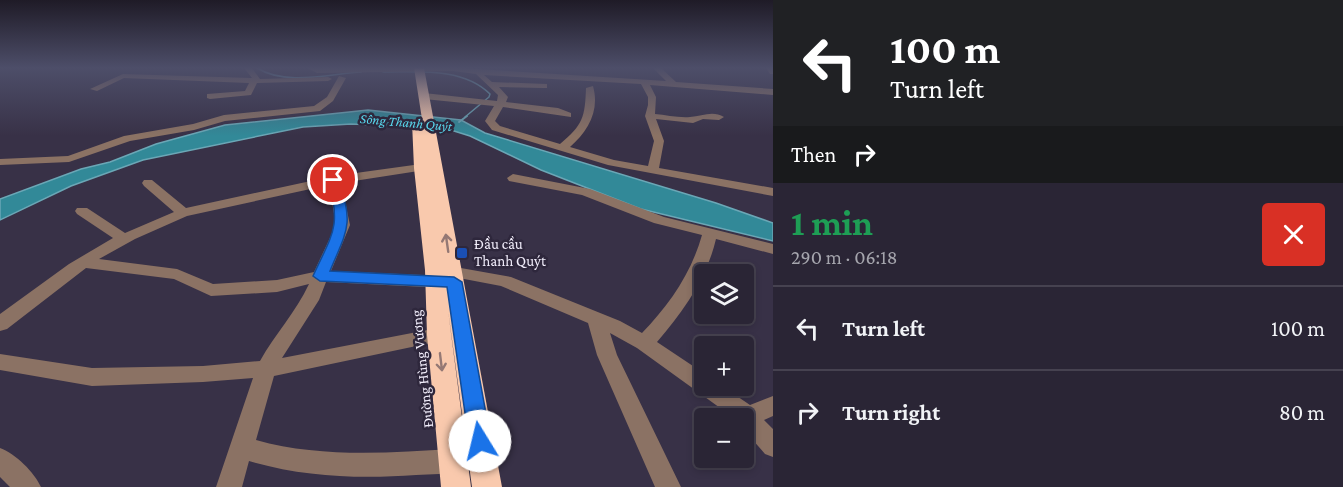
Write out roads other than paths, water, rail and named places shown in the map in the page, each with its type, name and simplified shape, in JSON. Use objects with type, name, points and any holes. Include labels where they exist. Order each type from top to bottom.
[{"type":"highway","name":"Đường Hùng Vương","points":[[420,91],[444,276],[438,335],[456,487]]},
{"type":"highway","name":"Đường Hùng Vương","points":[[426,137],[421,168],[487,487]]},
{"type":"street","points":[[210,96],[248,93],[250,91]]},
{"type":"street","points":[[0,162],[69,159],[128,138],[194,128],[224,118],[317,109],[330,99],[335,91]]},
{"type":"street","points":[[499,91],[504,97],[494,103],[490,122],[493,126],[612,164],[773,192]]},
{"type":"street","points":[[561,149],[588,123],[590,91]]},
{"type":"street","points":[[648,91],[653,105],[650,116],[659,141],[653,171]]},
{"type":"street","points":[[757,91],[773,92]]},
{"type":"street","points":[[422,101],[476,100],[558,111],[568,115]]},
{"type":"street","points":[[650,116],[693,120],[702,116],[719,117]]},
{"type":"street","points":[[0,324],[43,290],[123,238],[164,224],[183,213],[333,180],[421,168]]},
{"type":"street","points":[[513,178],[585,192],[659,220],[773,249]]},
{"type":"street","points":[[229,487],[266,369],[279,344],[310,300],[343,225],[340,201],[333,180]]},
{"type":"street","points":[[148,183],[183,213]]},
{"type":"street","points":[[82,211],[123,238]]},
{"type":"street","points":[[644,344],[663,324],[687,287],[707,252],[711,234]]},
{"type":"street","points":[[86,262],[177,274],[211,290],[277,286],[320,276],[444,276],[505,281],[596,319],[644,344],[734,408]]},
{"type":"street","points":[[596,319],[607,356],[668,487]]},
{"type":"street","points":[[0,362],[92,377],[266,369],[438,335]]},
{"type":"street","points":[[754,414],[773,406]]},
{"type":"street","points":[[754,425],[773,446]]},
{"type":"street","points":[[242,447],[279,458],[336,466],[453,461]]},
{"type":"street","points":[[1,463],[28,487]]},
{"type":"water","name":"Sông Thanh Quýt","points":[[368,110],[461,120],[485,133],[716,203],[773,223],[773,241],[641,209],[541,170],[470,136],[438,126],[422,125],[351,124],[303,127],[143,160],[71,186],[0,220],[0,199],[156,144],[225,125]]},
{"type":"waterway","points":[[465,117],[489,97],[490,94],[486,91]]},
{"type":"waterway","name":"Sông Thanh Quýt","points":[[459,122],[467,116]]},
{"type":"place","name":"Đầu cầu Thanh Quýt","points":[[462,253]]}]
